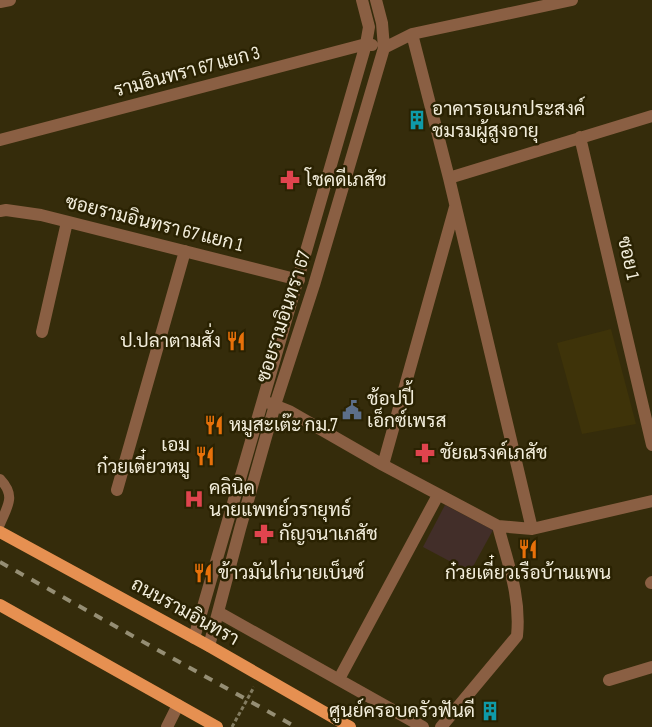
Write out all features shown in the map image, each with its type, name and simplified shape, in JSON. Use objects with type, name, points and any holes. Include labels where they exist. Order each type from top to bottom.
[{"type":"main road","name":"ถนนรามอินทรา","points":[[0,532],[209,646],[350,727]]},
{"type":"main road","points":[[0,605],[218,727]]},
{"type":"street","points":[[0,2],[10,0]]},
{"type":"street","name":"ซอยรามอินทรา 67","points":[[194,638],[366,44],[369,27],[362,0]]},
{"type":"street","name":"ซอยรามอินทรา 67","points":[[209,646],[275,405],[314,285],[384,48],[382,23],[376,0]]},
{"type":"street","points":[[384,48],[412,34],[572,0]]},
{"type":"street","points":[[412,34],[449,178],[532,529]]},
{"type":"street","name":"รามอินทรา 67 แยก 3","points":[[0,140],[366,44],[384,48]]},
{"type":"street","points":[[449,178],[652,116]]},
{"type":"street","name":"ซอย 1","points":[[580,137],[652,445]]},
{"type":"street","points":[[383,465],[455,207]]},
{"type":"street","name":"ซอยรามอินทรา 67 แยก 1","points":[[0,211],[24,212],[299,280]]},
{"type":"street","points":[[42,332],[67,222]]},
{"type":"street","points":[[117,490],[186,251]]},
{"type":"street","points":[[263,401],[275,405],[498,526],[532,529],[652,501]]},
{"type":"street","points":[[339,680],[438,495]]},
{"type":"street","points":[[441,727],[516,636],[519,617],[515,588],[498,526]]},
{"type":"street","points":[[218,612],[423,727]]},
{"type":"street","points":[[609,680],[652,667]]},
{"type":"street","points":[[166,727],[178,705]]},
{"type":"lane","points":[[0,479],[10,494],[9,502],[0,524]]},
{"type":"path","points":[[232,727],[261,676]]},
{"type":"shaded area","points":[[611,329],[636,424],[582,434],[557,343]]},
{"type":"shaded area","points":[[445,505],[493,530],[470,572],[423,547]]},
{"type":"railway","points":[[0,562],[296,727]]},
{"type":"place","name":"อาคารอเนกประสงค์ ชมรมผู้สูงอายุ","points":[[417,120]]},
{"type":"place","name":"โชคดีเภสัช","points":[[290,180]]},
{"type":"place","name":"ป.ปลาตามสั่ง","points":[[236,341]]},
{"type":"place","name":"ช้อปปี้ เอ็กซ์เพรส","points":[[352,410]]},
{"type":"place","name":"หมูสะเต๊ะ กม.7","points":[[214,425]]},
{"type":"place","name":"ชัยณรงค์เภสัช","points":[[425,453]]},
{"type":"place","name":"เอม ก๋วยเตี๋ยวหมู","points":[[205,456]]},
{"type":"place","name":"คลินิค นายแพทย์วรายุทธ์","points":[[194,499]]},
{"type":"place","name":"กัญจนาเภสัช","points":[[264,534]]},
{"type":"place","name":"ก๋วยเตี๋ยวเรือบ้านแพน","points":[[528,549]]},
{"type":"place","name":"ข้าวมันไก่นายเบ็นซ์","points":[[203,573]]},
{"type":"place","name":"ศูนย์ครอบครัวฟันดี","points":[[490,711]]}]
